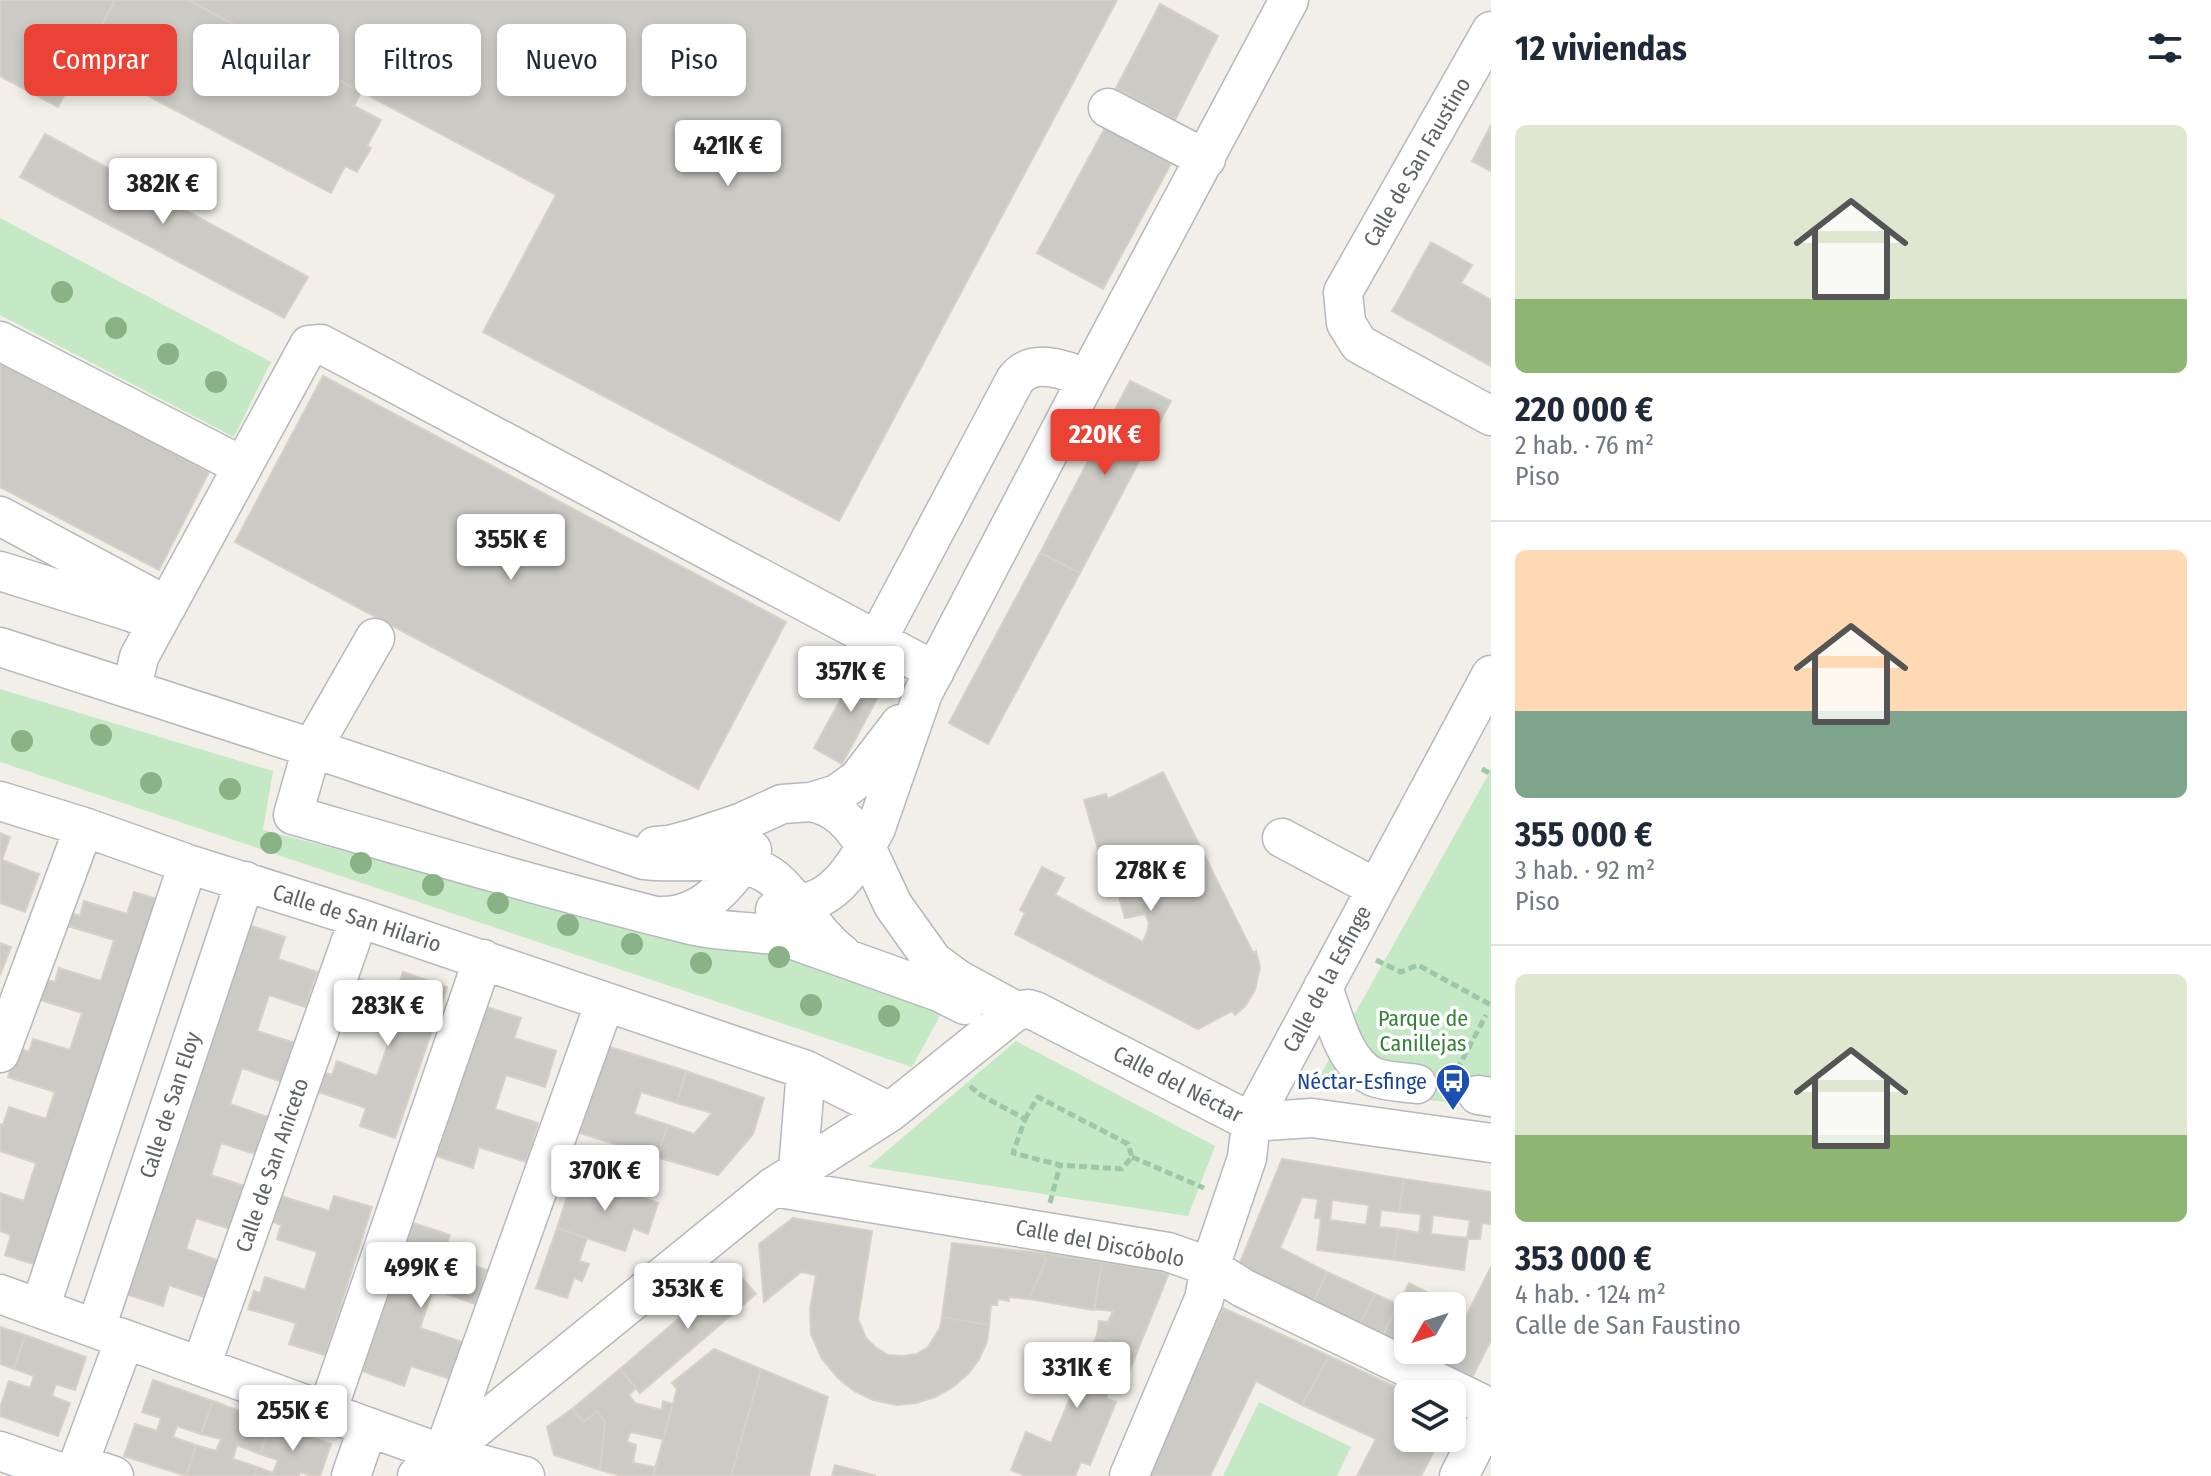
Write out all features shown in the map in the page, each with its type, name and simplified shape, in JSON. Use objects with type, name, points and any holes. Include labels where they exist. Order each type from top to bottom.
[{"type":"street","points":[[696,926],[724,923],[819,898],[851,870],[866,847],[876,828],[929,682],[1289,0]]},
{"type":"street","name":"Calle de San Faustino","points":[[1491,31],[1343,292],[1346,323],[1359,344],[1491,416]]},
{"type":"street","points":[[1108,108],[1206,159]]},
{"type":"street","points":[[0,341],[242,466]]},
{"type":"street","points":[[132,688],[139,657],[242,466],[309,345],[321,344],[877,640],[929,682]]},
{"type":"street","points":[[877,640],[1021,371],[1041,366],[1068,371],[1087,379]]},
{"type":"street","points":[[0,516],[162,615]]},
{"type":"street","points":[[0,571],[131,612],[162,615]]},
{"type":"street","points":[[375,638],[312,748],[293,815],[591,900],[696,926],[769,933],[788,938],[844,955],[1007,1017]]},
{"type":"street","points":[[0,647],[132,688],[644,860],[742,865],[758,870],[780,884],[844,955]]},
{"type":"street","name":"Calle de la Esfinge","points":[[1129,1476],[1204,1299],[1210,1267],[1247,1158],[1251,1122],[1491,675]]},
{"type":"street","points":[[654,915],[672,916],[697,907],[721,891],[786,805],[837,794],[858,779],[929,682]]},
{"type":"street","name":"Calle de San Hilario","points":[[0,801],[483,959],[806,1070],[890,1112]]},
{"type":"street","points":[[613,849],[669,845],[740,823],[782,804],[804,802],[829,807],[847,820],[866,847],[893,905],[926,953],[941,969],[1007,1017]]},
{"type":"street","points":[[0,1053],[84,827]]},
{"type":"street","points":[[1282,838],[1376,888]]},
{"type":"street","points":[[40,1308],[188,864]]},
{"type":"street","name":"Calle de San Eloy","points":[[75,1472],[111,1334],[245,881]]},
{"type":"street","points":[[844,955],[829,933],[831,924],[844,908],[868,899],[893,905]]},
{"type":"street","name":"Calle de San Aniceto","points":[[201,1366],[359,918]]},
{"type":"street","points":[[327,1412],[483,959]]},
{"type":"street","points":[[1323,987],[1346,1049],[1358,1066],[1374,1077],[1459,1089]]},
{"type":"street","points":[[430,1465],[605,1002]]},
{"type":"street","name":"Calle del Néctar","points":[[1007,1017],[1028,1009],[1035,1011],[1251,1122],[1312,1118],[1491,1143]]},
{"type":"street","points":[[430,1465],[785,1178],[890,1112],[1007,1017]]},
{"type":"street","points":[[785,1178],[806,1070]]},
{"type":"street","name":"Calle del Discóbolo","points":[[785,1178],[1168,1252],[1210,1267],[1243,1288],[1491,1410]]},
{"type":"street","points":[[0,1294],[368,1427],[430,1465],[525,1476]]},
{"type":"street","points":[[1459,1476],[1491,1410]]},
{"type":"street","points":[[351,1476],[368,1427]]},
{"type":"street","points":[[0,1451],[75,1472],[114,1476]]},
{"type":"path","points":[[1482,769],[1491,774]]},
{"type":"path","points":[[1376,960],[1401,972],[1418,965],[1491,1005],[1459,1089]]},
{"type":"path","points":[[949,1065],[979,1094],[1025,1119]]},
{"type":"path","points":[[1132,1157],[1122,1169],[1060,1165],[1013,1153],[1025,1119],[1038,1097],[1128,1144],[1132,1157],[1210,1190]]},
{"type":"green space","points":[[0,218],[271,362],[234,437],[0,315]]},
{"type":"green space","points":[[0,689],[273,771],[263,830],[608,920],[816,961],[941,1014],[912,1067],[0,762]]},
{"type":"green space","name":"Parque de Canillejas","points":[[1491,770],[1491,1108],[1315,1085]]},
{"type":"green space","points":[[1016,1041],[1215,1146],[1188,1216],[868,1167]]},
{"type":"green space","points":[[1259,1402],[1351,1447],[1337,1476],[1223,1476]]},
{"type":"building","points":[[0,0],[115,0],[102,24],[24,24],[24,89],[0,76]]},
{"type":"building","points":[[115,0],[188,0],[233,24],[193,24],[193,96],[339,96],[339,80],[355,89],[355,96],[359,96],[354,106],[381,120],[367,146],[371,148],[357,172],[345,166],[331,193],[149,96],[177,96],[177,24],[102,24]]},
{"type":"building","points":[[188,0],[1117,0],[839,521],[483,332],[556,195],[369,96],[481,96],[481,24],[355,24],[355,88],[339,80],[339,24],[233,24]]},
{"type":"building","points":[[1160,4],[1218,36],[1175,120],[1116,88]]},
{"type":"building","points":[[37,96],[64,96],[58,107]]},
{"type":"building","points":[[1491,125],[1491,171],[1472,161]]},
{"type":"building","points":[[1106,126],[1172,162],[1103,289],[1037,253]]},
{"type":"building","points":[[45,134],[308,277],[284,318],[20,177]]},
{"type":"building","points":[[1431,242],[1472,265],[1461,283],[1491,300],[1491,366],[1392,311]]},
{"type":"building","points":[[0,357],[209,472],[159,570],[0,487]]},
{"type":"building","points":[[323,376],[786,622],[698,789],[235,542]]},
{"type":"building","points":[[1130,381],[1171,401],[1080,573],[1040,553]]},
{"type":"building","points":[[1040,553],[1080,573],[988,744],[949,723]]},
{"type":"building","points":[[860,664],[887,680],[842,764],[814,748]]},
{"type":"building","points":[[1163,772],[1253,953],[1256,951],[1260,967],[1255,990],[1245,1006],[1235,1015],[1232,1011],[1198,1029],[1015,934],[1025,913],[1020,910],[1042,867],[1064,878],[1055,895],[1143,942],[1149,923],[1145,914],[1125,918],[1113,876],[1106,877],[1084,800],[1106,794],[1108,799]]},
{"type":"building","points":[[0,833],[10,837],[2,860],[39,874],[25,912],[0,903]]},
{"type":"building","points":[[134,892],[160,900],[43,1267],[5,1255],[11,1235],[0,1231],[0,1193],[24,1201],[36,1163],[0,1151],[0,1124],[3,1125],[9,1107],[46,1119],[55,1092],[8,1077],[18,1048],[29,1052],[33,1039],[70,1050],[82,1013],[41,1000],[47,980],[55,982],[59,968],[101,981],[114,940],[68,926],[72,913],[80,916],[84,901],[127,914]]},
{"type":"building","points":[[245,924],[285,937],[278,959],[317,972],[305,1007],[269,995],[257,1031],[295,1043],[282,1082],[242,1068],[230,1104],[268,1117],[255,1154],[221,1143],[211,1175],[247,1187],[233,1230],[196,1218],[186,1249],[220,1261],[207,1298],[169,1285],[163,1306],[123,1293]]},
{"type":"building","points":[[0,943],[11,947],[0,975]]},
{"type":"building","points":[[403,972],[447,987],[395,1138],[360,1126],[366,1108],[319,1092],[325,1073],[332,1075],[337,1061],[377,1076],[391,1035],[348,1020],[353,1005],[343,1001],[352,976],[396,992]]},
{"type":"building","points":[[484,1006],[521,1018],[514,1038],[556,1051],[545,1087],[506,1075],[495,1109],[538,1123],[526,1162],[479,1147],[473,1168],[437,1156]]},
{"type":"building","points":[[607,1046],[686,1071],[677,1103],[641,1092],[634,1114],[668,1125],[657,1157],[580,1133]]},
{"type":"building","points":[[686,1071],[764,1098],[753,1134],[718,1175],[657,1157],[668,1125],[694,1134],[712,1113],[677,1103]]},
{"type":"building","points":[[1282,1159],[1404,1179],[1399,1212],[1381,1210],[1379,1227],[1398,1229],[1394,1260],[1317,1250],[1321,1218],[1315,1218],[1318,1199],[1302,1197],[1280,1248],[1327,1272],[1313,1303],[1239,1265]],"holes":[[[1332,1200],[1369,1205],[1366,1225],[1330,1220]]]},
{"type":"building","points":[[574,1175],[658,1203],[648,1234],[633,1228],[625,1251],[557,1228]]},
{"type":"building","points":[[1404,1179],[1491,1192],[1491,1224],[1482,1223],[1480,1239],[1468,1239],[1464,1270],[1394,1260],[1398,1229],[1419,1233],[1421,1214],[1399,1212]],"holes":[[[1433,1215],[1470,1220],[1467,1238],[1431,1234]]]},
{"type":"building","points":[[281,1196],[329,1211],[334,1196],[372,1207],[325,1355],[289,1344],[296,1323],[248,1309],[254,1291],[260,1293],[265,1277],[305,1290],[317,1252],[277,1239],[281,1225],[273,1222]]},
{"type":"building","points":[[793,1218],[872,1231],[858,1319],[866,1338],[888,1355],[917,1354],[928,1347],[940,1328],[942,1317],[989,1325],[987,1342],[969,1373],[935,1397],[897,1405],[873,1400],[854,1391],[838,1378],[822,1359],[811,1334],[810,1309],[816,1275],[801,1272],[764,1302],[759,1244]]},
{"type":"building","points":[[413,1223],[450,1235],[443,1255],[487,1270],[475,1304],[433,1289],[420,1328],[465,1343],[453,1380],[411,1366],[404,1386],[362,1371]]},
{"type":"building","points":[[557,1228],[587,1238],[579,1261],[589,1264],[582,1281],[574,1278],[567,1298],[536,1288]]},
{"type":"building","points":[[952,1243],[1041,1253],[1046,1260],[1029,1299],[998,1299],[997,1305],[991,1305],[989,1325],[942,1317]]},
{"type":"building","points":[[1041,1253],[1102,1262],[1094,1310],[1029,1299],[1046,1260]]},
{"type":"building","points":[[1102,1262],[1169,1273],[1137,1352],[1097,1335],[1099,1321],[1108,1322],[1113,1311],[1094,1309]]},
{"type":"building","points":[[1491,1267],[1491,1340],[1470,1382],[1435,1364],[1466,1364],[1466,1316]]},
{"type":"building","points":[[735,1270],[756,1294],[640,1393],[620,1369]]},
{"type":"building","points":[[1327,1272],[1375,1294],[1360,1324],[1313,1303]]},
{"type":"building","points":[[1409,1283],[1427,1292],[1404,1292]]},
{"type":"building","points":[[1375,1294],[1394,1303],[1394,1311],[1383,1335],[1360,1324]]},
{"type":"building","points":[[1223,1308],[1329,1356],[1302,1405],[1256,1381],[1210,1476],[1146,1476]]},
{"type":"building","points":[[1394,1313],[1394,1343],[1382,1337]]},
{"type":"building","points":[[0,1327],[25,1335],[14,1369],[0,1364]]},
{"type":"building","points":[[25,1335],[86,1357],[75,1390],[56,1384],[52,1396],[70,1403],[58,1436],[0,1416],[9,1381],[30,1388],[34,1376],[14,1369]]},
{"type":"building","points":[[1097,1335],[1137,1352],[1126,1380],[1115,1376],[1106,1398],[1116,1402],[1090,1465],[1081,1462],[1075,1476],[1026,1476],[1011,1470],[1026,1432],[1051,1443],[1072,1394],[1046,1383],[1062,1347],[1087,1358]]},
{"type":"building","points":[[714,1349],[761,1369],[731,1476],[653,1476],[677,1389],[672,1383]]},
{"type":"building","points":[[1329,1356],[1394,1386],[1394,1452],[1434,1452],[1421,1476],[1357,1476],[1376,1439],[1302,1405]]},
{"type":"building","points":[[620,1369],[636,1388],[629,1395],[635,1403],[662,1410],[663,1401],[673,1404],[663,1439],[630,1432],[627,1442],[636,1445],[633,1463],[655,1467],[653,1476],[622,1476],[600,1470],[605,1422],[597,1411],[584,1422],[572,1409]]},
{"type":"building","points":[[761,1369],[828,1397],[809,1476],[731,1476]]},
{"type":"building","points":[[153,1380],[213,1401],[201,1434],[177,1426],[173,1437],[196,1445],[186,1476],[124,1456],[135,1424],[157,1431],[161,1418],[142,1412]]},
{"type":"building","points":[[213,1401],[271,1423],[260,1454],[237,1445],[233,1459],[257,1467],[254,1476],[186,1476],[196,1445],[216,1451],[221,1439],[201,1434]]},
{"type":"building","points":[[572,1409],[584,1422],[597,1411],[605,1422],[600,1470],[554,1455],[547,1427]]},
{"type":"building","points":[[271,1423],[331,1444],[320,1476],[300,1472],[299,1476],[254,1476],[257,1467],[273,1473],[278,1460],[260,1454]]},
{"type":"building","points":[[835,1465],[876,1476],[832,1476]]},
{"type":"place","name":"Néctar-Esfinge","points":[[1453,1112]]}]
